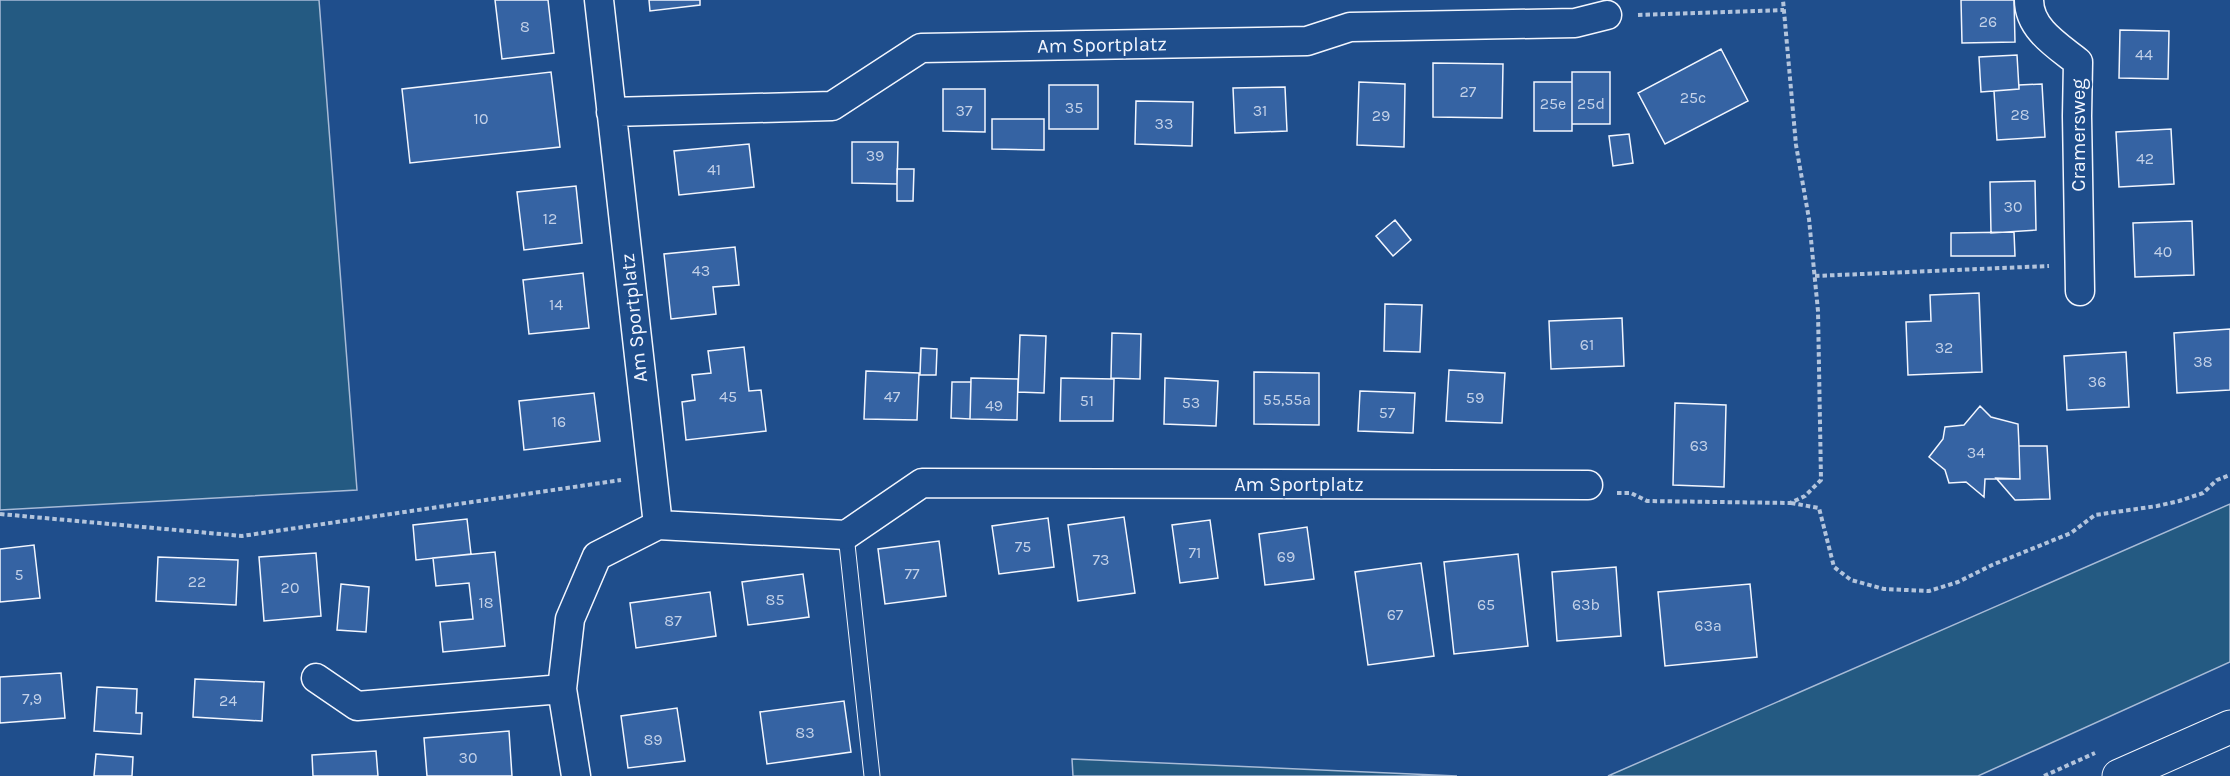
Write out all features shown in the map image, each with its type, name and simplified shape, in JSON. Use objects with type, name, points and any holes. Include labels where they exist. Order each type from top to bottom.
[{"type":"main road","points":[[2119,776],[2230,727]]},
{"type":"street","name":"Am Sportplatz","points":[[599,0],[658,525]]},
{"type":"street","name":"Cramersweg","points":[[2029,0],[2029,6],[2041,33],[2078,62],[2080,278]]},
{"type":"street","name":"Am Sportplatz","points":[[611,112],[832,106],[921,48],[1307,41],[1350,27],[1575,23],[1607,15]]},
{"type":"street","name":"Am Sportplatz","points":[[846,536],[922,483],[1588,485]]},
{"type":"street","points":[[576,776],[562,688],[570,619],[597,556],[658,525],[846,536]]},
{"type":"street","points":[[316,678],[357,706],[562,688]]},
{"type":"lane","points":[[846,536],[872,776]]},
{"type":"path","points":[[1783,0],[1796,145],[1809,219],[1818,311],[1821,480],[1805,496],[1790,503]]},
{"type":"path","points":[[1607,15],[1784,10]]},
{"type":"path","points":[[1815,276],[2080,278]]},
{"type":"path","points":[[0,514],[242,536],[652,475]]},
{"type":"path","points":[[1588,485],[1603,492],[1631,493],[1647,501],[1790,503],[1819,508],[1834,567],[1851,580],[1884,589],[1929,591],[1959,582],[1992,565],[2071,533],[2095,515],[2179,501],[2203,493],[2217,480],[2230,475]]},
{"type":"shaded area","points":[[0,0],[319,0],[357,490],[0,510]]},
{"type":"shaded area","points":[[2230,504],[2230,662],[1978,776],[1608,776]]},
{"type":"shaded area","points":[[1072,759],[1457,776],[1073,776]]},
{"type":"building","points":[[495,0],[548,0],[554,53],[502,59]]},
{"type":"building","points":[[649,0],[700,0],[700,5],[650,11]]},
{"type":"building","points":[[1961,0],[2014,0],[2015,42],[1962,43]]},
{"type":"building","points":[[2120,30],[2169,31],[2168,79],[2119,78]]},
{"type":"building","points":[[1721,49],[1748,101],[1665,144],[1638,93]]},
{"type":"building","points":[[2017,55],[2019,89],[1981,92],[1979,57]]},
{"type":"building","points":[[1433,63],[1503,64],[1502,118],[1433,117]]},
{"type":"building","points":[[551,72],[560,147],[410,163],[402,89]]},
{"type":"building","points":[[1572,72],[1610,72],[1610,124],[1572,124]]},
{"type":"building","points":[[1359,82],[1405,84],[1404,147],[1357,145]]},
{"type":"building","points":[[1534,82],[1572,82],[1572,131],[1534,131]]},
{"type":"building","points":[[2042,84],[2045,137],[1997,140],[1994,91],[2019,89],[2019,85]]},
{"type":"building","points":[[1049,85],[1098,85],[1098,129],[1049,129]]},
{"type":"building","points":[[1285,87],[1287,131],[1235,133],[1233,88]]},
{"type":"building","points":[[943,89],[985,89],[985,132],[943,131]]},
{"type":"building","points":[[1136,101],[1193,102],[1192,146],[1135,144]]},
{"type":"building","points":[[992,119],[1044,119],[1044,150],[992,149]]},
{"type":"building","points":[[2171,129],[2174,184],[2119,187],[2116,132]]},
{"type":"building","points":[[1629,134],[1633,163],[1613,166],[1609,136]]},
{"type":"building","points":[[852,142],[898,142],[897,184],[852,183]]},
{"type":"building","points":[[749,144],[754,187],[679,195],[674,151]]},
{"type":"building","points":[[897,169],[914,169],[913,201],[897,201]]},
{"type":"building","points":[[2035,181],[2036,230],[1991,233],[1990,182]]},
{"type":"building","points":[[576,186],[582,243],[524,250],[517,192]]},
{"type":"building","points":[[1395,220],[1411,240],[1393,256],[1376,236]]},
{"type":"building","points":[[2192,221],[2194,275],[2135,277],[2133,223]]},
{"type":"building","points":[[2014,232],[2015,256],[1951,256],[1951,233]]},
{"type":"building","points":[[735,247],[739,285],[713,287],[716,314],[671,319],[664,254]]},
{"type":"building","points":[[583,273],[589,328],[529,334],[523,280]]},
{"type":"building","points":[[1979,293],[1982,372],[1908,375],[1906,322],[1931,321],[1930,295]]},
{"type":"building","points":[[1385,304],[1422,305],[1420,352],[1384,351]]},
{"type":"building","points":[[1622,318],[1624,366],[1551,369],[1549,321]]},
{"type":"building","points":[[2230,329],[2230,390],[2177,393],[2174,333]]},
{"type":"building","points":[[1112,333],[1141,334],[1140,379],[1111,378]]},
{"type":"building","points":[[1020,335],[1046,336],[1044,393],[1018,392]]},
{"type":"building","points":[[744,347],[749,391],[761,390],[766,431],[686,440],[682,402],[695,400],[692,375],[711,373],[708,351]]},
{"type":"building","points":[[921,348],[937,349],[936,375],[920,375]]},
{"type":"building","points":[[2126,352],[2129,407],[2067,410],[2064,356]]},
{"type":"building","points":[[1449,370],[1505,373],[1502,423],[1446,421]]},
{"type":"building","points":[[866,371],[919,373],[917,420],[864,419]]},
{"type":"building","points":[[1254,372],[1319,373],[1319,425],[1254,424]]},
{"type":"building","points":[[971,378],[1018,379],[1017,420],[970,419]]},
{"type":"building","points":[[1061,378],[1114,379],[1113,421],[1060,421]]},
{"type":"building","points":[[1165,378],[1218,381],[1216,426],[1164,424]]},
{"type":"building","points":[[952,382],[971,382],[970,419],[951,418]]},
{"type":"building","points":[[1360,391],[1415,393],[1413,433],[1358,431]]},
{"type":"building","points":[[594,393],[600,441],[524,450],[519,401]]},
{"type":"building","points":[[1675,403],[1726,405],[1724,487],[1673,485]]},
{"type":"building","points":[[1980,406],[1991,417],[2018,424],[2019,446],[2020,479],[1985,479],[1984,497],[1966,482],[1949,483],[1945,470],[1929,457],[1943,439],[1945,427],[1964,425]]},
{"type":"building","points":[[2019,446],[2047,446],[2050,499],[2015,500],[1996,478],[2020,479]]},
{"type":"building","points":[[1124,517],[1135,593],[1078,601],[1068,525]]},
{"type":"building","points":[[1048,518],[1054,567],[999,574],[992,526]]},
{"type":"building","points":[[467,519],[471,554],[416,560],[413,525]]},
{"type":"building","points":[[1210,520],[1218,578],[1180,583],[1172,525]]},
{"type":"building","points":[[1307,527],[1314,579],[1265,585],[1259,534]]},
{"type":"building","points":[[939,541],[946,596],[885,604],[878,549]]},
{"type":"building","points":[[34,545],[40,598],[0,602],[0,549]]},
{"type":"building","points":[[495,552],[505,646],[443,652],[440,622],[473,619],[469,583],[436,586],[433,558]]},
{"type":"building","points":[[316,553],[321,616],[264,621],[259,557]]},
{"type":"building","points":[[1518,554],[1528,646],[1454,654],[1444,562]]},
{"type":"building","points":[[158,557],[238,560],[236,605],[156,601]]},
{"type":"building","points":[[1421,563],[1434,656],[1368,665],[1355,572]]},
{"type":"building","points":[[1616,567],[1621,636],[1557,641],[1552,572]]},
{"type":"building","points":[[803,574],[809,617],[748,625],[742,582]]},
{"type":"building","points":[[341,584],[369,587],[366,632],[337,630]]},
{"type":"building","points":[[1750,584],[1757,657],[1665,666],[1658,592]]},
{"type":"building","points":[[710,592],[716,636],[636,648],[630,603]]},
{"type":"building","points":[[61,673],[65,718],[0,723],[0,677]]},
{"type":"building","points":[[195,679],[264,682],[262,721],[193,717]]},
{"type":"building","points":[[97,687],[137,689],[136,713],[142,713],[141,734],[94,731]]},
{"type":"building","points":[[844,701],[851,752],[767,764],[760,712]]},
{"type":"building","points":[[677,708],[685,761],[628,768],[621,716]]},
{"type":"building","points":[[509,731],[512,776],[427,776],[424,738]]},
{"type":"building","points":[[376,751],[378,776],[313,776],[312,755]]},
{"type":"building","points":[[96,754],[133,757],[132,776],[94,776]]}]
